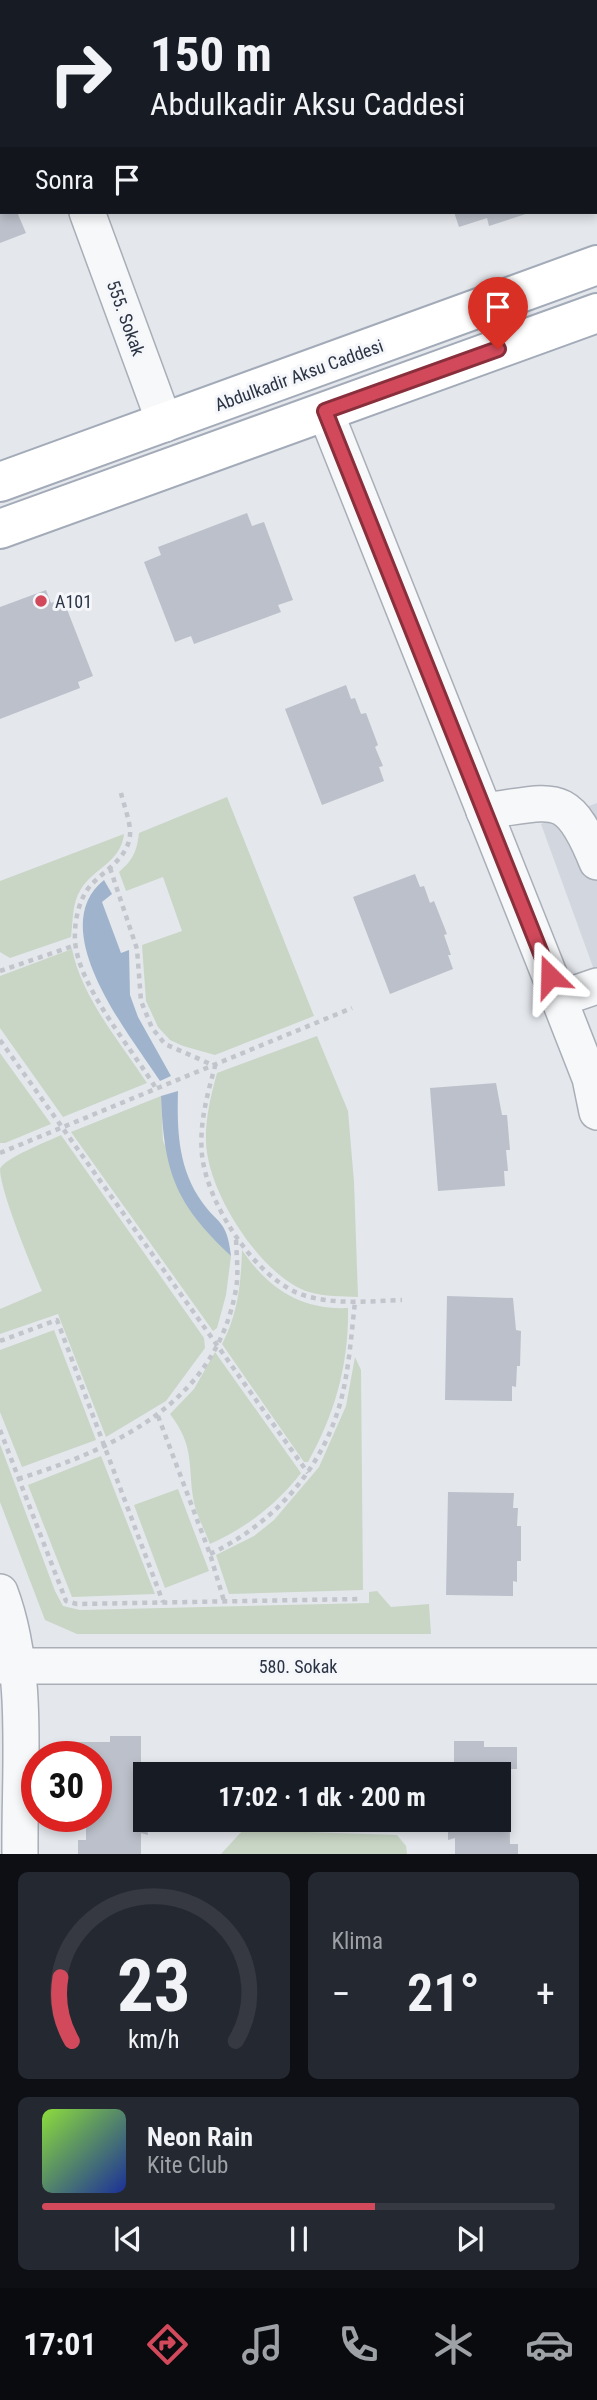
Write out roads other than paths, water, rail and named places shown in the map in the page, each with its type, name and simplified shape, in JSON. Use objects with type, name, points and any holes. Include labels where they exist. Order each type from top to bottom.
[{"type":"main road","name":"Abdulkadir Aksu Caddesi","points":[[0,482],[597,265]]},
{"type":"main road","points":[[0,529],[597,313]]},
{"type":"street","name":"555. Sokak","points":[[88,214],[165,424]]},
{"type":"street","points":[[325,411],[590,1078],[597,1111]]},
{"type":"street","points":[[484,811],[558,803],[572,812],[597,862]]},
{"type":"street","points":[[559,999],[597,986]]},
{"type":"street","points":[[0,1592],[10,1618],[9,1665],[20,1854]]},
{"type":"street","name":"580. Sokak","points":[[9,1665],[597,1666]]},
{"type":"water","points":[[104,880],[112,894],[102,902],[121,953],[129,950],[130,995],[138,1017],[171,1076],[160,1081],[113,1010],[87,953],[83,926],[88,901]]},
{"type":"water","points":[[178,1091],[179,1132],[186,1171],[204,1205],[224,1228],[231,1256],[197,1219],[176,1185],[165,1146],[161,1096]]},
{"type":"place","name":"A101","points":[[41,601]]}]
